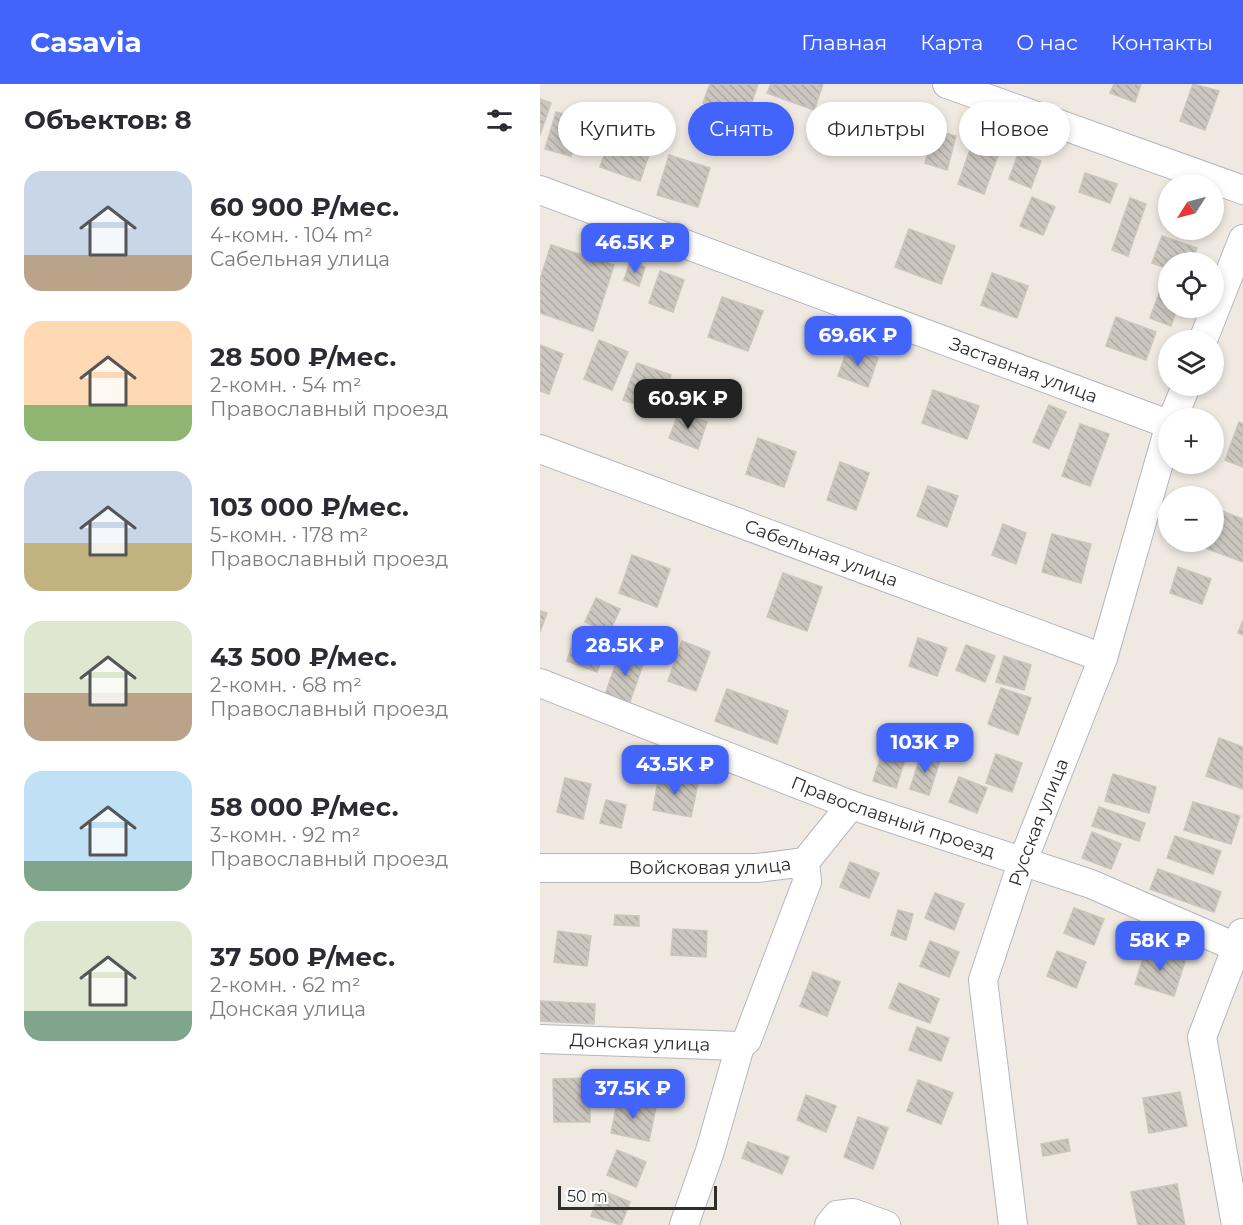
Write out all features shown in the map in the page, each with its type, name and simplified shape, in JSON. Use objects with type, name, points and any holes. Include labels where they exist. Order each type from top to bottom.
[{"type":"street","points":[[947,84],[1243,190]]},
{"type":"street","name":"Заставная улица","points":[[540,190],[1158,420]]},
{"type":"street","points":[[1207,330],[1243,239]]},
{"type":"street","name":"Сабельная улица","points":[[540,449],[1103,657]]},
{"type":"street","name":"Русская улица","points":[[1014,1225],[983,980],[1022,863],[1103,657],[1158,466]]},
{"type":"street","name":"Православный проезд","points":[[540,683],[851,805],[1090,884],[1241,945]]},
{"type":"street","name":"Войсковая улица","points":[[540,868],[758,868],[805,862],[851,805]]},
{"type":"street","points":[[684,1225],[740,1046],[747,1040],[807,882],[805,862]]},
{"type":"street","points":[[1236,1225],[1203,1037],[1241,945]]},
{"type":"street","name":"Донская улица","points":[[540,1039],[740,1046]]},
{"type":"street","points":[[829,1225],[837,1215],[853,1213],[886,1225]]},
{"type":"building","points":[[710,84],[758,84],[752,102],[703,102]]},
{"type":"building","points":[[771,84],[823,84],[817,102],[806,102],[806,107],[767,93]]},
{"type":"building","points":[[1114,84],[1141,84],[1135,102],[1110,93]]},
{"type":"building","points":[[1193,84],[1219,91],[1205,130],[1180,121]]},
{"type":"building","points":[[540,99],[551,103],[540,135]]},
{"type":"building","points":[[556,112],[558,113],[558,152],[545,149]]},
{"type":"building","points":[[947,134],[956,136],[947,170],[925,163],[927,156],[947,156]]},
{"type":"building","points":[[604,156],[649,156],[640,181],[600,167]]},
{"type":"building","points":[[669,156],[710,168],[698,207],[657,195]]},
{"type":"building","points":[[968,156],[998,156],[984,194],[958,184]]},
{"type":"building","points":[[1018,156],[1029,156],[1041,161],[1031,188],[1009,179]]},
{"type":"building","points":[[1085,173],[1117,184],[1110,203],[1079,192]]},
{"type":"building","points":[[1032,197],[1055,207],[1043,235],[1020,226]]},
{"type":"building","points":[[1130,198],[1146,204],[1128,256],[1112,250]]},
{"type":"building","points":[[909,229],[955,246],[941,284],[895,267]]},
{"type":"building","points":[[1161,240],[1174,240],[1197,248],[1196,252],[1158,252],[1158,265],[1152,263]]},
{"type":"building","points":[[551,245],[614,265],[593,331],[540,313],[540,279]]},
{"type":"building","points":[[630,262],[645,267],[639,286],[624,280]]},
{"type":"building","points":[[660,271],[684,280],[673,312],[649,303]]},
{"type":"building","points":[[992,273],[1028,286],[1017,318],[981,305]]},
{"type":"building","points":[[1158,296],[1158,318],[1174,318],[1171,326],[1150,318]]},
{"type":"building","points":[[722,297],[763,311],[748,351],[708,337]]},
{"type":"building","points":[[1116,317],[1156,332],[1146,360],[1106,346]]},
{"type":"building","points":[[599,340],[628,352],[612,390],[584,379]]},
{"type":"building","points":[[540,345],[563,354],[549,394],[540,391]]},
{"type":"building","points":[[848,347],[878,358],[868,387],[838,376]]},
{"type":"building","points":[[637,363],[671,375],[658,412],[623,400]]},
{"type":"building","points":[[933,390],[979,406],[967,439],[922,423]]},
{"type":"building","points":[[1049,405],[1066,412],[1049,449],[1033,442]]},
{"type":"building","points":[[679,412],[707,422],[698,449],[669,438]]},
{"type":"building","points":[[1239,422],[1243,424],[1243,467],[1225,460]]},
{"type":"building","points":[[1080,424],[1109,434],[1090,486],[1062,476]]},
{"type":"building","points":[[758,438],[796,452],[784,487],[746,474]]},
{"type":"building","points":[[840,462],[869,473],[856,510],[827,500]]},
{"type":"building","points":[[928,486],[958,496],[947,527],[917,516]]},
{"type":"building","points":[[1224,512],[1243,519],[1243,562],[1216,552],[1224,552]]},
{"type":"building","points":[[1003,524],[1026,533],[1016,564],[992,555]]},
{"type":"building","points":[[1052,534],[1091,544],[1081,583],[1042,572]]},
{"type":"building","points":[[632,555],[670,569],[657,607],[619,593]]},
{"type":"building","points":[[1178,567],[1211,579],[1202,604],[1170,593]]},
{"type":"building","points":[[783,573],[822,587],[807,631],[767,617]]},
{"type":"building","points":[[596,598],[620,609],[609,633],[585,622]]},
{"type":"building","points":[[540,611],[547,613],[540,632]]},
{"type":"building","points":[[1243,620],[1243,635],[1238,633]]},
{"type":"building","points":[[918,638],[947,648],[937,676],[909,666]]},
{"type":"building","points":[[682,641],[710,652],[696,691],[668,681]]},
{"type":"building","points":[[573,642],[604,653],[597,672],[567,661]]},
{"type":"building","points":[[966,645],[995,656],[985,682],[956,670]]},
{"type":"building","points":[[620,651],[645,659],[629,704],[605,695]]},
{"type":"building","points":[[1004,656],[1031,665],[1024,690],[996,682]]},
{"type":"building","points":[[1001,688],[1031,698],[1018,735],[988,724]]},
{"type":"building","points":[[727,689],[788,711],[777,744],[715,721]]},
{"type":"building","points":[[1219,738],[1243,747],[1243,789],[1206,776]]},
{"type":"building","points":[[884,746],[907,753],[896,788],[873,781]]},
{"type":"building","points":[[921,754],[940,760],[929,795],[910,789]]},
{"type":"building","points":[[996,754],[1022,763],[1012,792],[986,783]]},
{"type":"building","points":[[1113,774],[1156,787],[1149,813],[1105,801]]},
{"type":"building","points":[[659,775],[698,783],[691,817],[653,810]]},
{"type":"building","points":[[959,777],[987,788],[977,813],[949,802]]},
{"type":"building","points":[[565,778],[591,784],[583,819],[557,812]]},
{"type":"building","points":[[606,800],[626,805],[621,828],[600,823]]},
{"type":"building","points":[[1193,802],[1240,816],[1231,844],[1184,830]]},
{"type":"building","points":[[1099,807],[1145,823],[1139,841],[1092,826]]},
{"type":"building","points":[[1092,832],[1121,844],[1111,869],[1082,858]]},
{"type":"building","points":[[1175,836],[1221,851],[1213,874],[1167,858]]},
{"type":"building","points":[[850,862],[879,873],[869,898],[840,887]]},
{"type":"building","points":[[1158,869],[1221,892],[1214,912],[1150,889]]},
{"type":"building","points":[[935,893],[964,904],[954,930],[925,918]]},
{"type":"building","points":[[1074,908],[1104,919],[1094,945],[1064,933]]},
{"type":"building","points":[[898,910],[913,914],[906,940],[891,935]]},
{"type":"building","points":[[615,915],[639,916],[639,926],[614,925]]},
{"type":"building","points":[[673,929],[707,931],[706,957],[671,955]]},
{"type":"building","points":[[558,931],[591,936],[587,966],[554,962]]},
{"type":"building","points":[[930,941],[959,952],[949,977],[920,966]]},
{"type":"building","points":[[1146,949],[1185,961],[1174,996],[1135,984]]},
{"type":"building","points":[[1057,951],[1086,962],[1076,988],[1047,976]]},
{"type":"building","points":[[813,972],[840,982],[827,1016],[800,1006]]},
{"type":"building","points":[[899,983],[939,999],[930,1023],[889,1008]]},
{"type":"building","points":[[540,1001],[595,1004],[594,1024],[540,1021]]},
{"type":"building","points":[[917,1027],[949,1038],[941,1061],[909,1050]]},
{"type":"building","points":[[650,1074],[680,1080],[675,1106],[645,1100]]},
{"type":"building","points":[[590,1078],[590,1122],[554,1122],[553,1079]]},
{"type":"building","points":[[918,1080],[953,1093],[941,1124],[907,1111]]},
{"type":"building","points":[[1180,1092],[1187,1126],[1149,1133],[1143,1098]]},
{"type":"building","points":[[806,1095],[836,1106],[826,1132],[797,1120]]},
{"type":"building","points":[[618,1099],[656,1107],[649,1141],[611,1133]]},
{"type":"building","points":[[858,1117],[888,1128],[873,1169],[844,1157]]},
{"type":"building","points":[[1068,1139],[1070,1151],[1043,1156],[1041,1144]]},
{"type":"building","points":[[748,1142],[789,1157],[782,1174],[742,1158]]},
{"type":"building","points":[[617,1150],[646,1162],[636,1187],[607,1175]]},
{"type":"building","points":[[1177,1184],[1185,1225],[1138,1225],[1131,1192]]},
{"type":"building","points":[[601,1190],[630,1202],[621,1225],[591,1216]]}]
